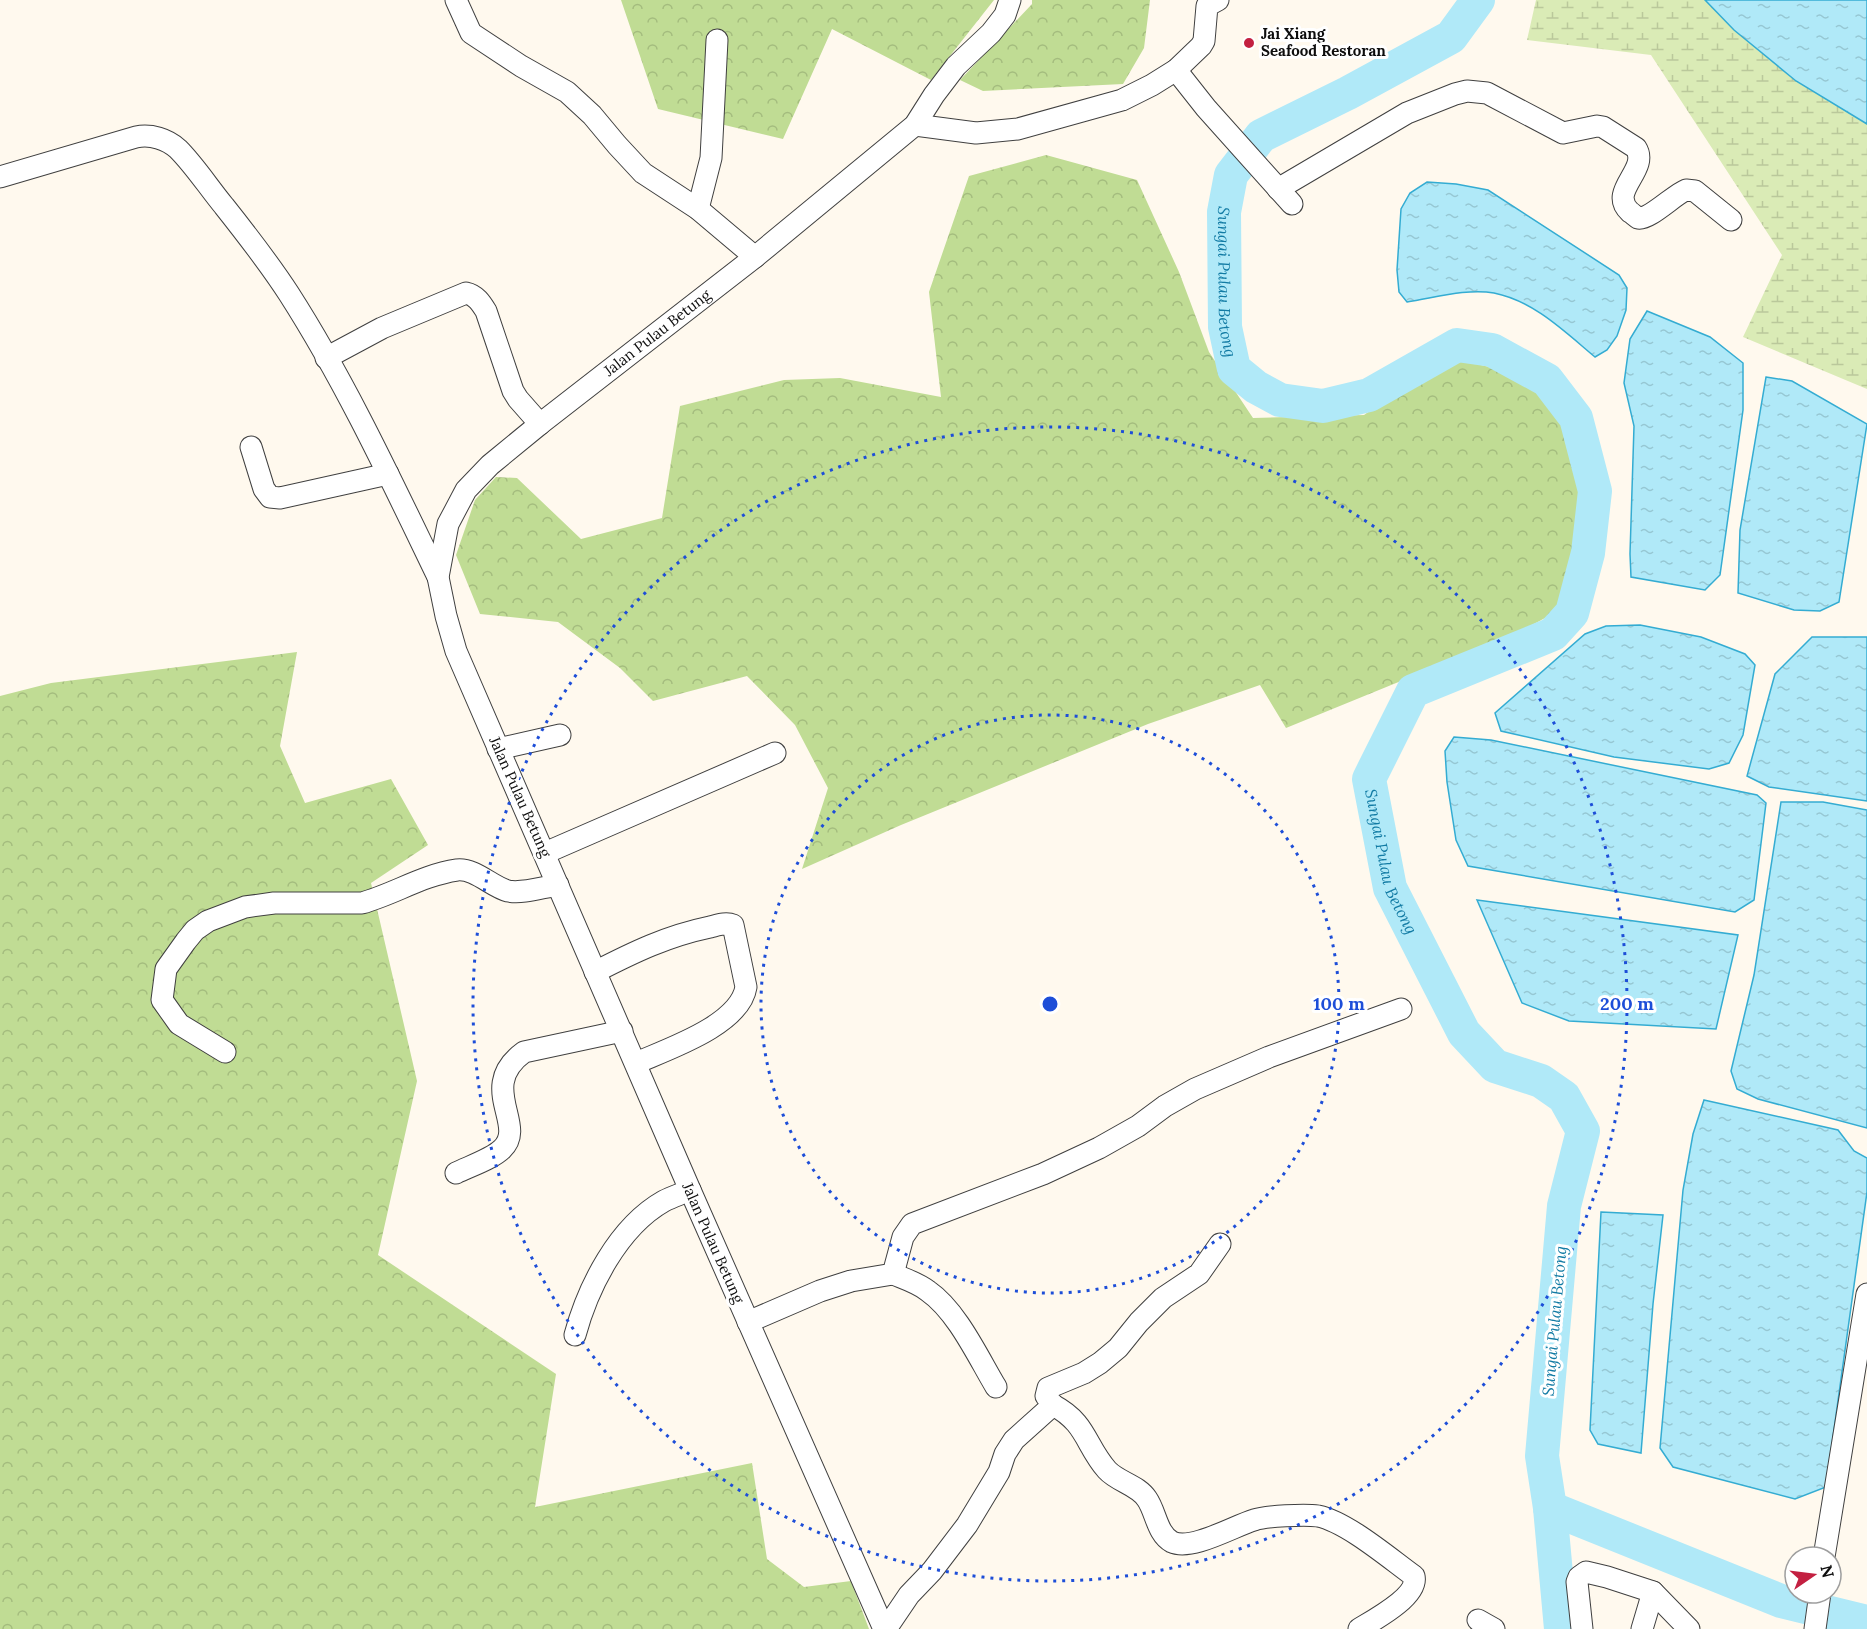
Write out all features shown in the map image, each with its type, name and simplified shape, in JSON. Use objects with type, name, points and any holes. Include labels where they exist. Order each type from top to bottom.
[{"type":"street","points":[[456,0],[471,33],[521,66],[567,92],[592,115],[616,145],[644,173],[698,209],[755,257]]},
{"type":"street","name":"Jalan Pulau Betung","points":[[885,1629],[690,1190],[456,651],[438,577],[448,524],[466,490],[490,465],[755,257],[915,125],[956,66],[991,33],[1005,15],[1010,0]]},
{"type":"street","points":[[915,125],[976,133],[1018,129],[1122,100],[1176,70],[1204,41],[1207,6],[1218,0]]},
{"type":"street","points":[[698,209],[711,158],[717,40]]},
{"type":"street","points":[[1176,70],[1206,108],[1281,192],[1407,113],[1467,91],[1487,93],[1563,133],[1603,127],[1636,148],[1638,163],[1622,196],[1625,207],[1637,217],[1648,216],[1686,190],[1695,191],[1731,220]]},
{"type":"street","points":[[0,177],[136,137],[155,137],[177,148],[259,250],[289,295],[326,358],[388,474],[438,577]]},
{"type":"street","points":[[326,358],[404,318],[466,293],[471,294],[486,312],[513,391],[540,424]]},
{"type":"street","points":[[251,447],[264,489],[270,497],[280,498],[388,474]]},
{"type":"street","points":[[498,749],[560,735]]},
{"type":"street","points":[[545,853],[775,753]]},
{"type":"street","points":[[225,1052],[179,1024],[162,1000],[166,969],[191,935],[208,921],[245,907],[274,903],[362,903],[425,878],[459,870],[470,872],[507,890],[516,891],[558,885]]},
{"type":"street","points":[[595,972],[652,943],[727,923],[733,925],[746,987],[744,996],[718,1023],[636,1063]]},
{"type":"street","points":[[893,1274],[903,1237],[912,1224],[1043,1174],[1099,1148],[1195,1089],[1269,1057],[1401,1009]]},
{"type":"street","points":[[456,1173],[502,1149],[508,1140],[509,1129],[502,1091],[503,1075],[511,1061],[524,1052],[622,1031]]},
{"type":"street","points":[[575,1335],[582,1309],[610,1256],[624,1236],[663,1202],[690,1190]]},
{"type":"street","points":[[1220,1244],[1198,1274],[1163,1298],[1118,1348],[1084,1373],[1048,1388],[1046,1396],[1053,1405],[1076,1421],[1108,1472],[1140,1490],[1148,1500],[1163,1534],[1170,1541],[1179,1544],[1203,1540],[1254,1520],[1269,1517],[1317,1516],[1334,1522],[1357,1536],[1414,1576],[1414,1585],[1409,1593],[1390,1610],[1359,1629]]},
{"type":"street","points":[[748,1322],[820,1291],[851,1281],[893,1274],[926,1289],[936,1297],[951,1315],[996,1387]]},
{"type":"street","points":[[1826,1545],[1867,1294]]},
{"type":"street","points":[[885,1629],[909,1595],[932,1571],[967,1525],[999,1472],[1005,1454],[1014,1440],[1053,1405]]},
{"type":"street","points":[[1582,1629],[1576,1589],[1579,1577],[1586,1572],[1607,1576],[1653,1592],[1689,1629]]},
{"type":"street","points":[[1642,1629],[1653,1592]]},
{"type":"street","points":[[1815,1625],[1818,1605]]},
{"type":"green space","points":[[621,0],[994,0],[931,80],[832,29],[783,139],[658,109]]},
{"type":"green space","points":[[1032,0],[1150,0],[1144,48],[1123,84],[983,91],[960,80],[1032,4]]},
{"type":"green space","points":[[1536,0],[1705,0],[1734,30],[1796,81],[1867,124],[1867,389],[1743,337],[1782,255],[1651,55],[1527,40]]},
{"type":"green space","points":[[1046,155],[1137,180],[1179,272],[1209,352],[1253,418],[1364,415],[1447,357],[1515,373],[1560,412],[1582,484],[1577,543],[1556,612],[1516,634],[1286,728],[1260,685],[1148,724],[901,825],[802,869],[828,788],[795,725],[747,676],[653,701],[620,668],[558,622],[480,614],[456,555],[475,500],[496,477],[517,478],[581,539],[662,518],[680,406],[784,380],[840,378],[941,397],[929,292],[969,176]]},
{"type":"green space","points":[[297,652],[280,746],[305,803],[391,779],[428,845],[371,883],[417,1081],[378,1255],[556,1374],[535,1507],[752,1463],[767,1559],[804,1587],[851,1581],[869,1629],[0,1629],[0,696],[51,683]]},
{"type":"water","points":[[1705,0],[1867,0],[1867,124],[1796,81],[1734,30]]},
{"type":"water","points":[[1427,182],[1488,190],[1619,275],[1627,288],[1626,310],[1617,336],[1607,350],[1595,357],[1536,310],[1509,297],[1494,293],[1462,293],[1407,302],[1399,292],[1397,270],[1401,209],[1410,193]]},
{"type":"water","points":[[1647,311],[1710,337],[1743,363],[1743,410],[1720,575],[1705,590],[1631,577],[1634,426],[1624,383],[1630,339]]},
{"type":"water","points":[[1766,377],[1792,381],[1867,424],[1839,602],[1820,611],[1794,610],[1738,593],[1740,530]]},
{"type":"water","points":[[1640,625],[1701,637],[1745,654],[1755,665],[1743,735],[1729,763],[1709,769],[1614,757],[1501,731],[1495,713],[1585,634],[1606,626]]},
{"type":"water","points":[[1812,637],[1867,637],[1867,801],[1769,787],[1747,776],[1775,674]]},
{"type":"water","points":[[1454,737],[1491,740],[1757,795],[1766,803],[1754,900],[1735,912],[1468,866],[1456,840],[1447,782],[1445,751]]},
{"type":"water","points":[[1781,802],[1823,802],[1867,810],[1867,1128],[1758,1099],[1737,1089],[1731,1071],[1754,975]]},
{"type":"water","points":[[1477,900],[1738,935],[1716,1029],[1569,1021],[1522,1003]]},
{"type":"water","points":[[1704,1100],[1838,1130],[1854,1151],[1867,1158],[1867,1192],[1826,1487],[1795,1499],[1673,1467],[1660,1448],[1683,1190],[1693,1134]]},
{"type":"water","points":[[1601,1212],[1663,1215],[1641,1453],[1598,1444],[1590,1430]]},
{"type":"waterway","name":"Sungai Pulau Betong","points":[[1478,0],[1451,37],[1348,93],[1261,136],[1231,175],[1224,212],[1225,327],[1234,369],[1256,387],[1280,400],[1323,406],[1369,395],[1457,345],[1492,350],[1547,380],[1576,418],[1595,491],[1588,553],[1572,613],[1553,634],[1413,691],[1369,779],[1390,888],[1464,1033],[1495,1066],[1541,1081],[1564,1097],[1583,1131],[1564,1206],[1542,1456],[1550,1508],[1561,1629]]},
{"type":"waterway","points":[[1550,1508],[1781,1601],[1867,1622]]},
{"type":"place","name":"Jai Xiang Seafood Restoran","points":[[1249,43]]}]
